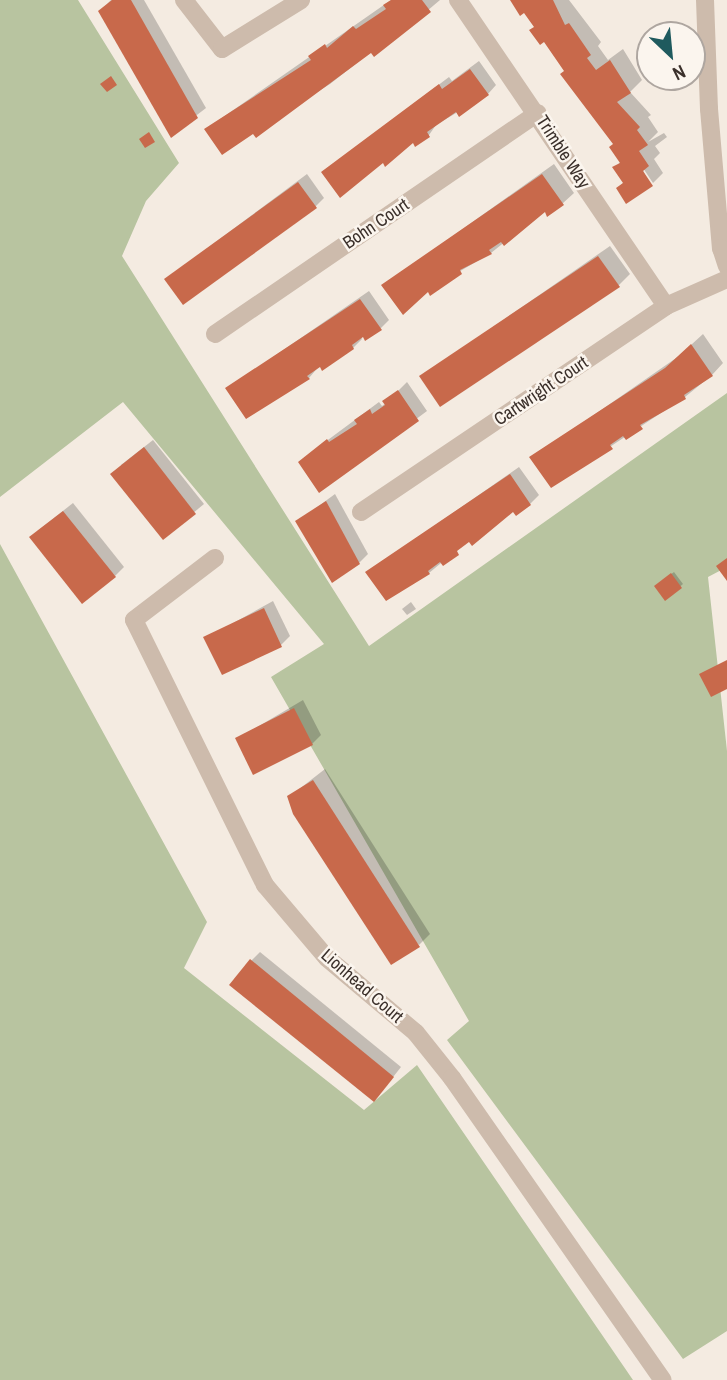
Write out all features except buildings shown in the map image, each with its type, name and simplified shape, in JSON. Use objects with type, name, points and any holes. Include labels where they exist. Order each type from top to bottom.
[{"type":"street","points":[[184,0],[222,49],[301,0]]},
{"type":"street","name":"Trimble Way","points":[[458,0],[538,113],[666,306]]},
{"type":"street","points":[[705,0],[709,109],[721,248],[727,265]]},
{"type":"street","name":"Bohn Court","points":[[215,334],[538,113]]},
{"type":"street","name":"Cartwright Court","points":[[361,512],[666,306],[727,279]]},
{"type":"street","name":"Lionhead Court","points":[[215,558],[134,620],[265,885],[327,958],[416,1033],[452,1077],[663,1380]]},
{"type":"green space","points":[[0,0],[78,0],[179,163],[146,201],[122,256],[369,646],[727,393],[727,567],[708,577],[727,751],[727,1331],[683,1359],[447,1040],[469,1021],[271,677],[324,644],[123,402],[0,497]]},
{"type":"green space","points":[[0,544],[207,922],[184,968],[364,1110],[417,1065],[633,1380],[0,1380]]}]
